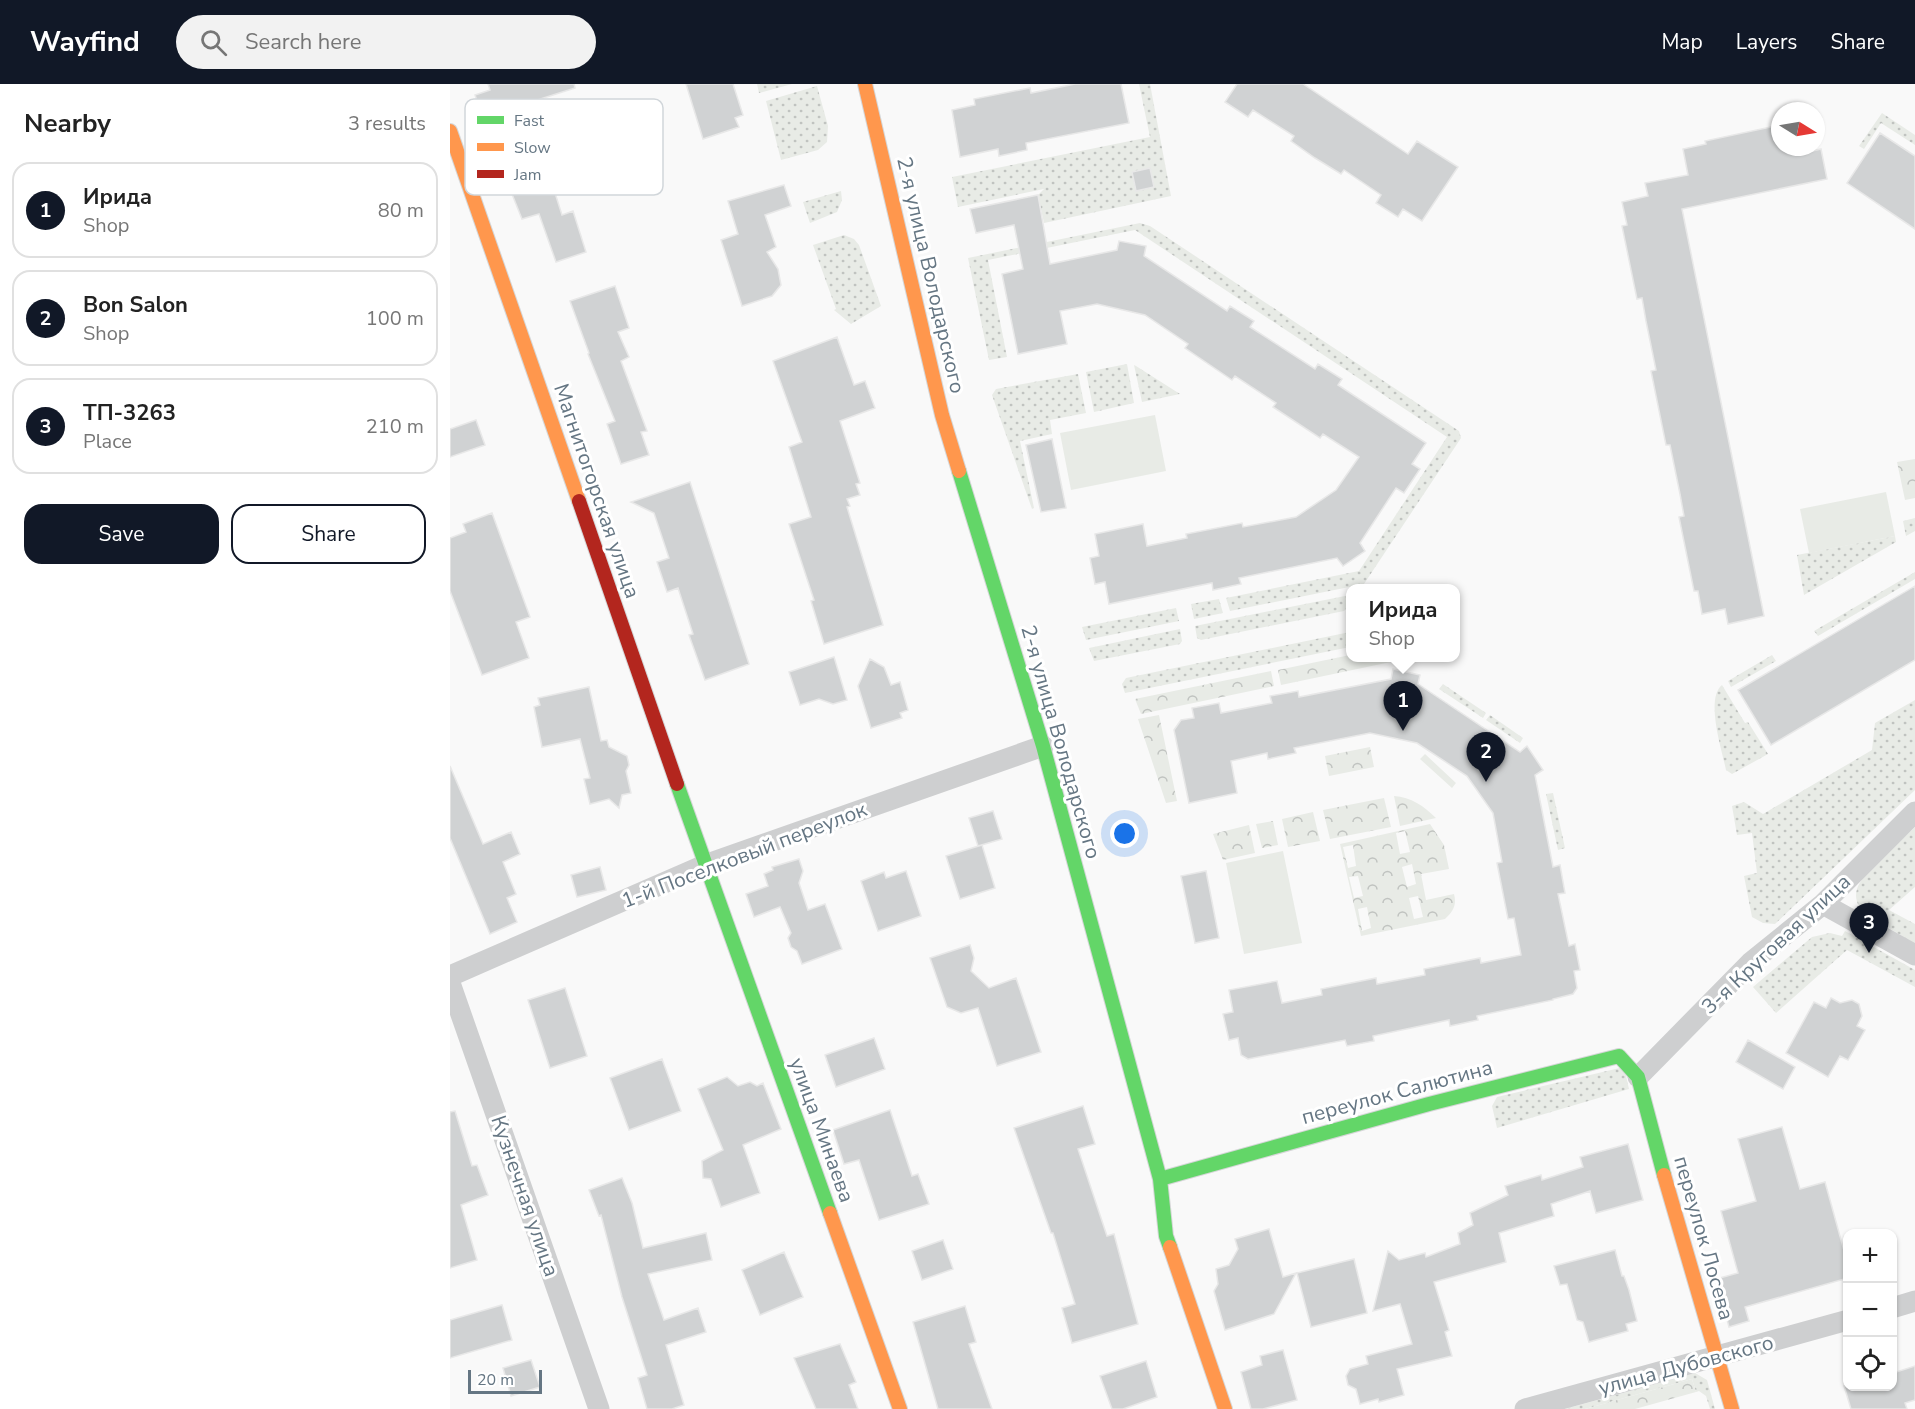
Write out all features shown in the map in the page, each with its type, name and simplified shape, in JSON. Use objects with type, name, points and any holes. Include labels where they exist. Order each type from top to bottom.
[{"type":"street","name":"2-я улица Володарского","points":[[865,84],[942,415],[1043,746],[1160,1179],[1166,1236],[1225,1409]]},
{"type":"street","name":"Магнитогорская улица","points":[[450,131],[465,174]]},
{"type":"street","name":"Магнитогорская улица","points":[[472,195],[705,865]]},
{"type":"street","name":"1-й Поселковый переулок","points":[[450,976],[705,865],[1043,746]]},
{"type":"street","name":"3-я Круговая улица","points":[[1638,1077],[1750,963],[1822,904],[1915,812]]},
{"type":"street","name":"улица Минаева","points":[[705,865],[900,1409]]},
{"type":"street","points":[[1822,904],[1915,955]]},
{"type":"street","name":"Кузнечная улица","points":[[450,983],[599,1409]]},
{"type":"street","name":"переулок Салютина","points":[[1160,1179],[1429,1104],[1619,1056],[1638,1077]]},
{"type":"street","name":"переулок Лосева","points":[[1638,1077],[1674,1214],[1732,1409]]},
{"type":"street","points":[[1897,1307],[1915,1301]]},
{"type":"street","name":"улица Дубовского","points":[[1525,1409],[1843,1321]]},
{"type":"green space","points":[[757,84],[792,84],[759,93]]},
{"type":"green space","points":[[1139,84],[1150,84],[1171,196],[1044,223],[1038,195],[1044,189],[958,207],[952,177],[1150,137]]},
{"type":"green space","points":[[817,86],[828,126],[827,142],[818,150],[781,160],[766,101]]},
{"type":"green space","points":[[1882,113],[1915,135],[1915,145],[1881,123],[1864,149],[1859,146]]},
{"type":"green space","points":[[841,191],[842,200],[837,212],[810,223],[803,202]]},
{"type":"green space","points":[[1140,223],[1150,226],[1459,431],[1461,438],[1364,584],[1346,584],[1346,588],[1230,611],[1226,598],[1359,571],[1447,437],[1135,230],[988,260],[1007,357],[989,360],[968,258]]},
{"type":"green space","points":[[844,235],[854,239],[859,245],[881,306],[851,324],[834,310],[836,309],[813,245]]},
{"type":"green space","points":[[1127,364],[1134,403],[1094,412],[1086,372]]},
{"type":"green space","points":[[1134,365],[1136,366],[1180,394],[1142,402]]},
{"type":"green space","points":[[1078,374],[1086,413],[1050,420],[1052,434],[1020,441],[1034,508],[1032,509],[992,395],[996,389]]},
{"type":"green space","points":[[1155,415],[1166,471],[1071,490],[1060,433]]},
{"type":"green space","points":[[1915,459],[1915,498],[1905,500],[1897,462]]},
{"type":"green space","points":[[1886,492],[1895,536],[1809,553],[1800,509]]},
{"type":"green space","points":[[1915,518],[1915,531],[1906,536],[1903,521]]},
{"type":"green space","points":[[1895,536],[1896,542],[1804,595],[1797,555]]},
{"type":"green space","points":[[1915,572],[1915,579],[1818,636],[1814,631]]},
{"type":"green space","points":[[1346,596],[1344,611],[1201,640],[1197,638],[1195,626]]},
{"type":"green space","points":[[1219,599],[1223,613],[1194,619],[1191,604]]},
{"type":"green space","points":[[1176,608],[1179,621],[1086,640],[1082,627]]},
{"type":"green space","points":[[1180,629],[1182,641],[1180,644],[1094,661],[1089,648]]},
{"type":"green space","points":[[1346,633],[1346,648],[1125,693],[1122,684],[1126,678]]},
{"type":"green space","points":[[1772,655],[1776,661],[1731,687],[1728,681]]},
{"type":"green space","points":[[1346,656],[1346,662],[1391,662],[1281,685],[1278,670]]},
{"type":"green space","points":[[1271,671],[1274,686],[1141,714],[1135,699]]},
{"type":"green space","points":[[1443,684],[1486,713],[1483,718],[1439,689]]},
{"type":"green space","points":[[1722,685],[1745,723],[1748,722],[1768,754],[1732,774],[1726,770],[1716,725],[1715,701]]},
{"type":"green space","points":[[1915,700],[1915,790],[1775,924],[1763,923],[1752,917],[1744,876],[1757,873],[1752,833],[1737,835],[1732,806],[1744,802],[1763,814],[1872,750],[1875,723]]},
{"type":"green space","points":[[1159,715],[1177,801],[1166,803],[1138,719]]},
{"type":"green space","points":[[1490,715],[1523,738],[1520,743],[1486,720]]},
{"type":"green space","points":[[1370,747],[1374,767],[1329,776],[1325,756]]},
{"type":"green space","points":[[1425,754],[1456,783],[1452,788],[1420,759]]},
{"type":"green space","points":[[1553,793],[1565,848],[1558,850],[1546,794]]},
{"type":"green space","points":[[1394,796],[1417,803],[1436,818],[1400,826]]},
{"type":"green space","points":[[1384,798],[1391,827],[1330,839],[1323,810]]},
{"type":"green space","points":[[1313,812],[1320,841],[1288,847],[1282,819]]},
{"type":"green space","points":[[1273,821],[1278,845],[1262,848],[1256,824]]},
{"type":"green space","points":[[1430,824],[1444,845],[1449,869],[1421,874],[1426,900],[1454,894],[1455,905],[1452,911],[1445,919],[1361,936],[1340,844]],"holes":[[[1405,831],[1410,852],[1400,854],[1396,833]],[[1353,845],[1356,866],[1348,868],[1343,847]],[[1412,864],[1416,884],[1407,887],[1402,867]],[[1358,876],[1363,896],[1354,898],[1349,877]],[[1418,896],[1423,917],[1414,919],[1409,898]],[[1367,907],[1371,928],[1362,931],[1358,909]]]},
{"type":"green space","points":[[1249,825],[1255,853],[1223,860],[1213,834]]},
{"type":"green space","points":[[1915,827],[1915,887],[1889,910],[1915,924],[1915,944],[1866,914],[1859,906],[1856,896],[1857,889],[1866,875]]},
{"type":"green space","points":[[1283,851],[1302,943],[1244,954],[1226,863]]},
{"type":"green space","points":[[1845,931],[1915,970],[1915,987],[1847,950],[1776,1013],[1753,987],[1812,937],[1830,933],[1842,936]]},
{"type":"green space","points":[[1624,1067],[1629,1089],[1497,1128],[1492,1106],[1497,1097]]},
{"type":"green space","points":[[1695,1373],[1707,1380],[1715,1409],[1710,1409],[1706,1396],[1699,1391],[1696,1392],[1692,1379],[1585,1409],[1565,1409]]},
{"type":"green space","points":[[1692,1379],[1696,1392],[1635,1409],[1585,1409]]},
{"type":"building","points":[[488,84],[574,84],[575,88],[540,99],[476,99],[475,95],[490,90]]},
{"type":"building","points":[[686,84],[733,84],[743,115],[735,118],[739,127],[703,139]]},
{"type":"building","points":[[1075,84],[1121,84],[1129,123],[1026,143],[1027,150],[999,156],[998,149],[960,157],[952,110],[975,105],[974,99],[1030,88],[1031,93]]},
{"type":"building","points":[[1237,84],[1303,84],[1408,154],[1417,141],[1458,167],[1422,221],[1403,209],[1398,217],[1376,203],[1381,195],[1344,170],[1341,174],[1315,158],[1291,141],[1294,136],[1253,110],[1248,117],[1225,102]]},
{"type":"building","points":[[1771,127],[1771,156],[1822,156],[1827,179],[1682,209],[1764,616],[1728,624],[1725,609],[1702,614],[1698,591],[1694,591],[1679,517],[1684,516],[1680,494],[1670,445],[1666,445],[1651,371],[1656,370],[1642,298],[1637,299],[1622,226],[1627,225],[1622,202],[1648,196],[1645,183],[1688,175],[1683,149],[1706,144],[1705,141]]},
{"type":"building","points":[[1880,133],[1915,156],[1915,229],[1847,183]]},
{"type":"building","points":[[1150,168],[1154,187],[1136,191],[1132,172]]},
{"type":"building","points":[[784,185],[791,206],[765,215],[776,247],[767,252],[778,269],[781,285],[772,296],[742,306],[721,240],[738,234],[728,201]]},
{"type":"building","points":[[512,195],[556,195],[562,215],[573,211],[586,252],[556,262],[539,214],[522,219]]},
{"type":"building","points":[[1038,195],[1050,264],[1117,250],[1119,241],[1146,246],[1144,256],[1227,311],[1230,306],[1254,321],[1250,327],[1315,369],[1318,364],[1342,379],[1338,385],[1426,443],[1412,464],[1420,469],[1404,493],[1396,488],[1360,543],[1365,551],[1343,566],[1337,558],[1239,578],[1241,584],[1213,590],[1212,583],[1109,604],[1105,582],[1095,584],[1090,558],[1099,556],[1095,534],[1143,524],[1147,546],[1187,538],[1186,534],[1242,523],[1243,527],[1296,517],[1336,490],[1359,457],[1323,434],[1320,438],[1273,407],[1276,403],[1235,376],[1232,380],[1185,348],[1188,344],[1145,315],[1097,304],[1060,311],[1067,344],[1018,354],[1002,274],[1023,269],[1014,225],[976,233],[970,209]]},
{"type":"building","points":[[615,286],[629,328],[618,332],[629,357],[621,361],[647,431],[641,432],[649,455],[621,464],[607,424],[615,421],[570,301]]},
{"type":"building","points":[[837,337],[854,385],[865,381],[875,408],[840,421],[860,483],[856,484],[860,495],[847,499],[850,506],[847,507],[883,625],[824,644],[811,601],[814,600],[789,524],[811,517],[789,447],[802,442],[773,361]]},
{"type":"building","points":[[476,420],[485,445],[450,457],[450,429]]},
{"type":"building","points":[[1052,439],[1066,508],[1041,512],[1026,445]]},
{"type":"building","points":[[690,482],[749,664],[705,680],[689,635],[693,634],[678,588],[667,592],[657,562],[669,558],[654,513],[631,502]]},
{"type":"building","points":[[492,513],[530,617],[516,622],[529,658],[482,675],[450,591],[450,538],[466,532],[463,524]]},
{"type":"building","points":[[1915,586],[1915,660],[1771,745],[1738,690]]},
{"type":"building","points":[[834,657],[847,700],[833,704],[819,699],[800,705],[789,672]]},
{"type":"building","points":[[870,659],[884,667],[891,685],[900,682],[908,710],[900,713],[902,718],[871,728],[858,686]]},
{"type":"building","points":[[1393,669],[1420,675],[1418,684],[1520,752],[1527,746],[1543,770],[1535,775],[1553,867],[1560,865],[1565,893],[1558,894],[1569,946],[1575,944],[1580,970],[1574,971],[1577,988],[1573,994],[1477,1016],[1478,1020],[1450,1026],[1449,1020],[1373,1036],[1374,1041],[1347,1046],[1345,1040],[1248,1059],[1241,1055],[1238,1038],[1229,1040],[1223,1014],[1233,1012],[1229,990],[1277,981],[1282,1003],[1322,995],[1321,989],[1376,978],[1377,984],[1425,975],[1424,969],[1480,958],[1481,963],[1521,955],[1514,918],[1508,919],[1497,863],[1502,862],[1493,813],[1467,776],[1417,743],[1370,733],[1294,748],[1296,753],[1268,759],[1267,753],[1231,761],[1237,793],[1189,803],[1174,730],[1181,720],[1194,718],[1192,708],[1219,703],[1221,713],[1272,703],[1270,696],[1298,691],[1299,697],[1391,679]]},
{"type":"building","points":[[589,687],[601,741],[607,740],[609,747],[627,756],[629,765],[626,771],[631,793],[622,795],[619,808],[609,799],[590,804],[584,779],[590,778],[580,739],[542,747],[534,707],[540,705],[538,698]]},
{"type":"building","points":[[450,766],[483,844],[511,832],[520,854],[503,862],[516,894],[507,898],[517,922],[490,934],[450,838]]},
{"type":"building","points":[[993,811],[1002,839],[978,846],[969,818]]},
{"type":"building","points":[[982,845],[995,888],[960,899],[946,856]]},
{"type":"building","points":[[799,859],[803,871],[799,883],[808,910],[825,904],[842,949],[802,964],[797,951],[791,947],[788,938],[791,933],[780,907],[754,917],[746,894],[768,886],[764,874],[773,870],[772,867]]},
{"type":"building","points":[[600,867],[606,890],[577,897],[571,875]]},
{"type":"building","points":[[906,871],[921,916],[878,931],[861,881],[884,872],[886,878]]},
{"type":"building","points":[[1206,871],[1219,938],[1195,943],[1181,876]]},
{"type":"building","points":[[970,945],[974,958],[971,971],[989,988],[1016,978],[1041,1052],[997,1066],[978,1008],[961,1013],[947,1007],[930,958]]},
{"type":"building","points":[[565,988],[587,1056],[550,1068],[528,1000]]},
{"type":"building","points":[[1831,998],[1840,1003],[1852,1000],[1859,1004],[1862,1016],[1857,1026],[1865,1030],[1848,1060],[1840,1056],[1828,1077],[1786,1053],[1814,1002],[1826,1008]]},
{"type":"building","points":[[874,1038],[885,1069],[836,1087],[825,1055]]},
{"type":"building","points":[[1748,1040],[1795,1067],[1783,1089],[1736,1062]]},
{"type":"building","points":[[662,1059],[681,1111],[629,1130],[610,1078]]},
{"type":"building","points":[[727,1077],[738,1086],[750,1082],[757,1086],[763,1083],[781,1129],[743,1145],[760,1193],[721,1207],[711,1179],[703,1178],[702,1161],[723,1150],[698,1089]]},
{"type":"building","points":[[1083,1106],[1095,1144],[1078,1149],[1107,1236],[1114,1234],[1138,1324],[1072,1343],[1062,1308],[1075,1304],[1053,1233],[1051,1233],[1014,1128]]},
{"type":"building","points":[[890,1110],[912,1176],[918,1174],[929,1204],[879,1220],[859,1160],[844,1164],[833,1130]]},
{"type":"building","points":[[455,1111],[472,1166],[477,1165],[488,1195],[461,1205],[477,1260],[450,1268],[450,1112]]},
{"type":"building","points":[[1782,1127],[1800,1189],[1825,1182],[1843,1247],[1843,1279],[1745,1307],[1749,1321],[1729,1327],[1716,1279],[1738,1273],[1721,1211],[1756,1201],[1738,1139]]},
{"type":"building","points":[[1628,1144],[1643,1200],[1596,1213],[1590,1191],[1551,1204],[1554,1216],[1499,1233],[1506,1262],[1434,1282],[1449,1330],[1445,1332],[1452,1356],[1397,1369],[1404,1395],[1379,1402],[1378,1399],[1360,1404],[1356,1389],[1348,1385],[1346,1376],[1350,1369],[1368,1364],[1366,1356],[1412,1344],[1400,1304],[1373,1311],[1388,1251],[1399,1260],[1425,1253],[1426,1257],[1460,1244],[1458,1233],[1473,1225],[1470,1213],[1508,1195],[1505,1186],[1541,1175],[1542,1180],[1583,1167],[1580,1157]]},
{"type":"building","points":[[622,1178],[632,1203],[643,1248],[706,1233],[712,1260],[648,1274],[664,1320],[698,1308],[706,1332],[666,1345],[684,1405],[672,1409],[647,1409],[638,1378],[647,1375],[622,1297],[601,1215],[599,1216],[589,1190]]},
{"type":"building","points":[[1269,1229],[1283,1277],[1296,1273],[1274,1314],[1225,1330],[1214,1291],[1218,1284],[1216,1269],[1229,1265],[1238,1249],[1235,1239]]},
{"type":"building","points":[[943,1240],[953,1269],[922,1280],[912,1251]]},
{"type":"building","points":[[1615,1250],[1637,1321],[1626,1324],[1628,1331],[1589,1342],[1583,1322],[1577,1320],[1567,1284],[1560,1285],[1554,1266]]},
{"type":"building","points":[[784,1252],[803,1297],[760,1315],[742,1270]]},
{"type":"building","points":[[1354,1259],[1367,1313],[1311,1327],[1297,1273]]},
{"type":"building","points":[[502,1305],[512,1340],[450,1358],[450,1320]]},
{"type":"building","points":[[965,1306],[976,1342],[969,1344],[992,1409],[938,1409],[913,1322]]},
{"type":"building","points":[[840,1344],[856,1382],[849,1385],[858,1409],[816,1409],[794,1358]]},
{"type":"building","points":[[1283,1350],[1297,1400],[1263,1409],[1251,1409],[1241,1372],[1262,1365],[1260,1356]]},
{"type":"building","points":[[531,1360],[540,1387],[511,1396],[503,1368]]},
{"type":"building","points":[[1146,1361],[1157,1397],[1123,1409],[1112,1409],[1100,1376]]},
{"type":"building","points":[[1915,1366],[1915,1400],[1905,1403],[1907,1409],[1851,1409],[1846,1391],[1897,1391],[1897,1372]]},
{"type":"traffic: fast","points":[[959,471],[1043,746],[1160,1179],[1166,1236],[1170,1247]]},
{"type":"traffic: fast","points":[[677,784],[830,1213]]},
{"type":"traffic: fast","points":[[1160,1179],[1429,1104],[1619,1056],[1638,1077],[1664,1175]]},
{"type":"traffic: slow","points":[[865,84],[942,415],[959,471]]},
{"type":"traffic: slow","points":[[450,131],[465,174]]},
{"type":"traffic: slow","points":[[472,195],[579,501]]},
{"type":"traffic: slow","points":[[1664,1175],[1732,1409]]},
{"type":"traffic: slow","points":[[830,1213],[900,1409]]},
{"type":"traffic: slow","points":[[1170,1247],[1225,1409]]},
{"type":"traffic: jam","points":[[579,501],[677,784]]},
{"type":"place","name":"Ирида","points":[[1403,731]]},
{"type":"place","name":"Bon Salon","points":[[1486,782]]},
{"type":"place","name":"ТП-3263","points":[[1869,953]]}]
